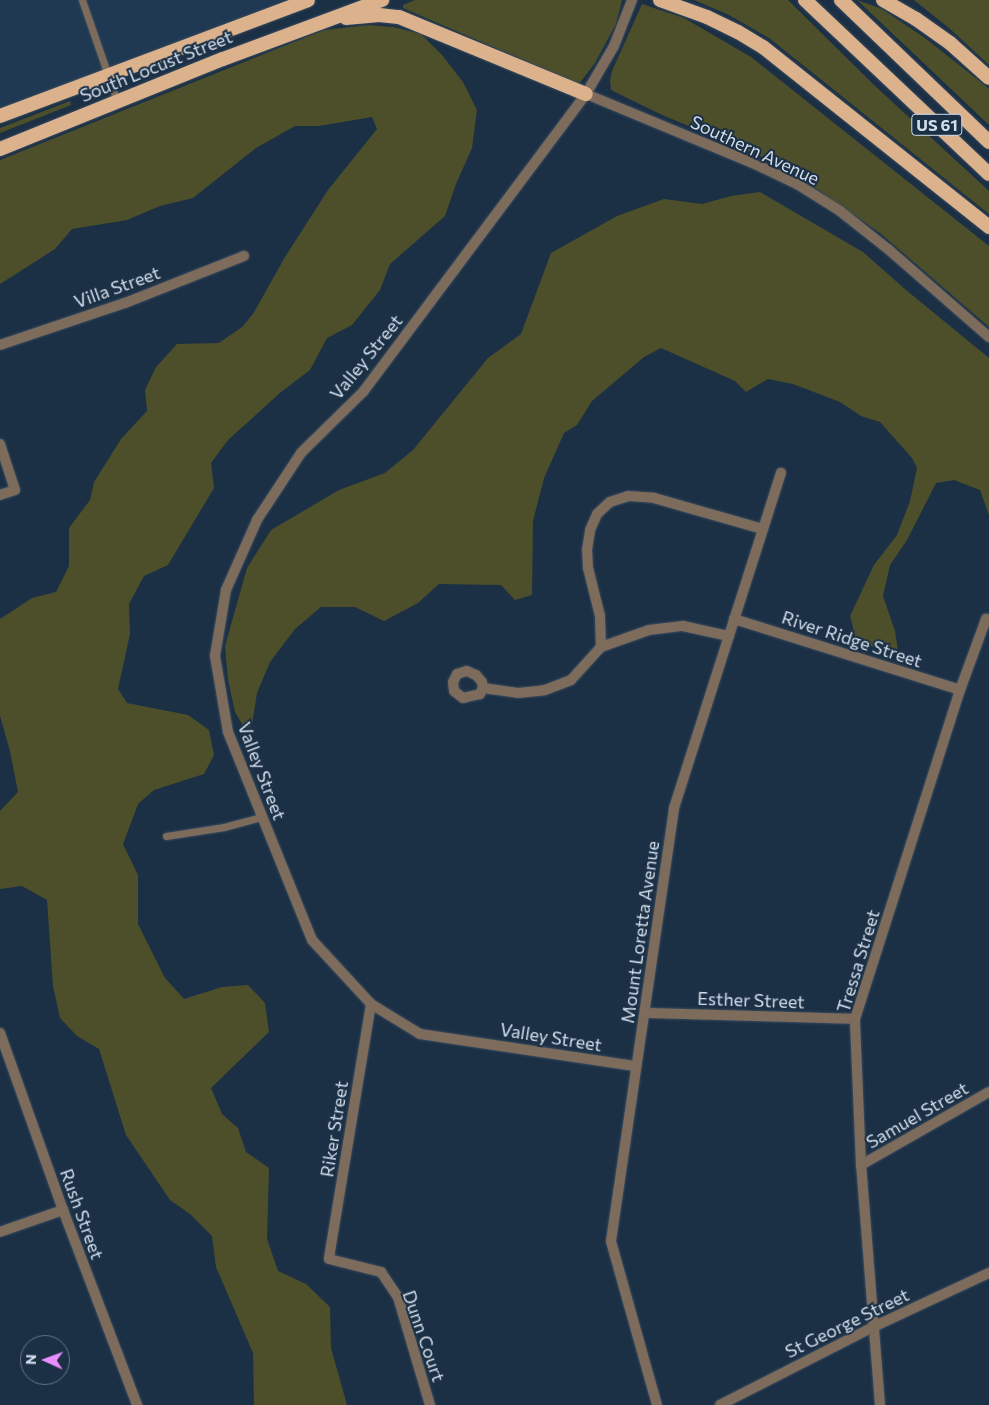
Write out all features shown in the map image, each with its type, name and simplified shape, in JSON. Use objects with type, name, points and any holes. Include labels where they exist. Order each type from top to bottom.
[{"type":"highway","name":"South Locust Street","points":[[0,116],[308,0]]},
{"type":"highway","points":[[328,19],[382,0]]},
{"type":"highway","points":[[660,0],[738,32],[763,48],[989,227]]},
{"type":"highway","name":"US 61","points":[[805,0],[989,174]]},
{"type":"highway","name":"US 61","points":[[840,0],[989,142]]},
{"type":"highway","points":[[882,0],[916,19],[943,38],[989,78]]},
{"type":"highway","points":[[328,19],[379,15],[399,18],[586,94]]},
{"type":"highway","name":"South Locust Street","points":[[0,149],[117,101],[328,19]]},
{"type":"street","name":"Valley Street","points":[[632,0],[614,46],[586,94],[364,391],[301,453],[257,520],[226,590],[215,656],[228,732],[312,940],[371,1004],[420,1034],[635,1066]]},
{"type":"street","name":"Southern Avenue","points":[[586,94],[757,165],[797,184],[840,211],[888,249],[989,337]]},
{"type":"street","name":"Villa Street","points":[[0,345],[125,303],[244,256]]},
{"type":"street","points":[[0,444],[16,490],[0,495]]},
{"type":"street","name":"Mount Loretta Avenue","points":[[657,1405],[612,1241],[635,1066],[646,1013],[674,808],[781,473]]},
{"type":"street","points":[[601,647],[600,616],[588,568],[587,550],[590,530],[597,514],[610,502],[628,496],[654,498],[763,529]]},
{"type":"street","name":"River Ridge Street","points":[[734,618],[960,690]]},
{"type":"street","name":"Tressa Street","points":[[880,1405],[861,1165],[855,1019],[960,690],[986,619]]},
{"type":"street","points":[[483,688],[518,693],[545,690],[571,680],[601,647],[649,630],[668,627],[699,628],[729,636]]},
{"type":"street","name":"Riker Street","points":[[329,1259],[371,1004]]},
{"type":"street","name":"Esther Street","points":[[646,1013],[855,1019]]},
{"type":"street","name":"Rush Street","points":[[0,1033],[63,1210],[137,1405]]},
{"type":"street","name":"Samuel Street","points":[[861,1165],[989,1092]]},
{"type":"street","points":[[0,1232],[63,1210]]},
{"type":"street","name":"Dunn Court","points":[[329,1259],[381,1272],[398,1297],[430,1405]]},
{"type":"street","name":"St George Street","points":[[720,1405],[873,1327],[989,1273]]},
{"type":"lane","points":[[82,0],[117,101]]},
{"type":"lane","points":[[166,836],[262,817]]},
{"type":"shaded area","points":[[0,0],[286,0],[0,110]]},
{"type":"green space","points":[[415,0],[622,0],[616,24],[595,63],[579,84],[403,8],[403,5]]},
{"type":"green space","points":[[694,0],[788,0],[874,85],[989,191],[989,214],[769,38],[729,15]]},
{"type":"green space","points":[[857,0],[882,9],[925,38],[989,89],[989,125]]},
{"type":"green space","points":[[914,0],[989,0],[989,65],[949,28]]},
{"type":"green space","points":[[642,4],[684,18],[751,57],[989,246],[989,327],[880,233],[781,165],[660,114],[611,90],[610,80],[612,71]]},
{"type":"green space","points":[[369,25],[393,27],[421,34],[442,55],[463,82],[477,110],[472,148],[456,184],[445,216],[390,264],[380,290],[352,325],[327,338],[310,370],[281,392],[228,440],[211,463],[214,488],[168,565],[144,576],[129,604],[130,634],[118,689],[127,703],[188,715],[209,730],[214,755],[204,774],[154,790],[138,804],[123,844],[138,875],[138,924],[165,978],[184,999],[222,987],[248,985],[265,1003],[269,1032],[211,1088],[222,1114],[238,1128],[246,1152],[269,1168],[267,1239],[278,1271],[306,1284],[330,1307],[331,1348],[347,1405],[254,1405],[253,1353],[216,1267],[212,1236],[190,1214],[170,1200],[126,1135],[99,1049],[77,1036],[60,1018],[53,986],[47,900],[22,886],[0,889],[0,811],[18,792],[10,751],[0,716],[0,619],[32,598],[56,592],[69,566],[69,528],[90,500],[94,482],[121,439],[147,411],[145,390],[156,367],[177,344],[219,343],[242,327],[253,314],[285,257],[328,190],[377,129],[372,117],[319,126],[295,126],[256,148],[193,198],[160,206],[127,220],[72,229],[55,249],[0,284],[0,160],[324,30]]},
{"type":"green space","points":[[70,101],[71,105],[0,133],[0,128]]},
{"type":"green space","points":[[760,192],[863,252],[989,358],[989,515],[980,490],[954,480],[936,483],[907,540],[890,565],[883,596],[895,631],[898,651],[873,647],[856,639],[850,616],[874,565],[897,535],[910,501],[917,468],[912,458],[880,422],[861,416],[840,402],[793,384],[768,379],[746,392],[735,381],[661,348],[644,357],[592,401],[577,425],[564,433],[544,478],[533,521],[532,595],[515,600],[501,585],[439,584],[418,603],[384,621],[355,607],[321,607],[295,629],[270,662],[257,693],[252,724],[246,731],[235,712],[228,680],[225,646],[247,568],[271,530],[339,490],[385,473],[413,450],[488,358],[521,334],[551,253],[617,216],[664,199],[702,204],[731,196]]}]
